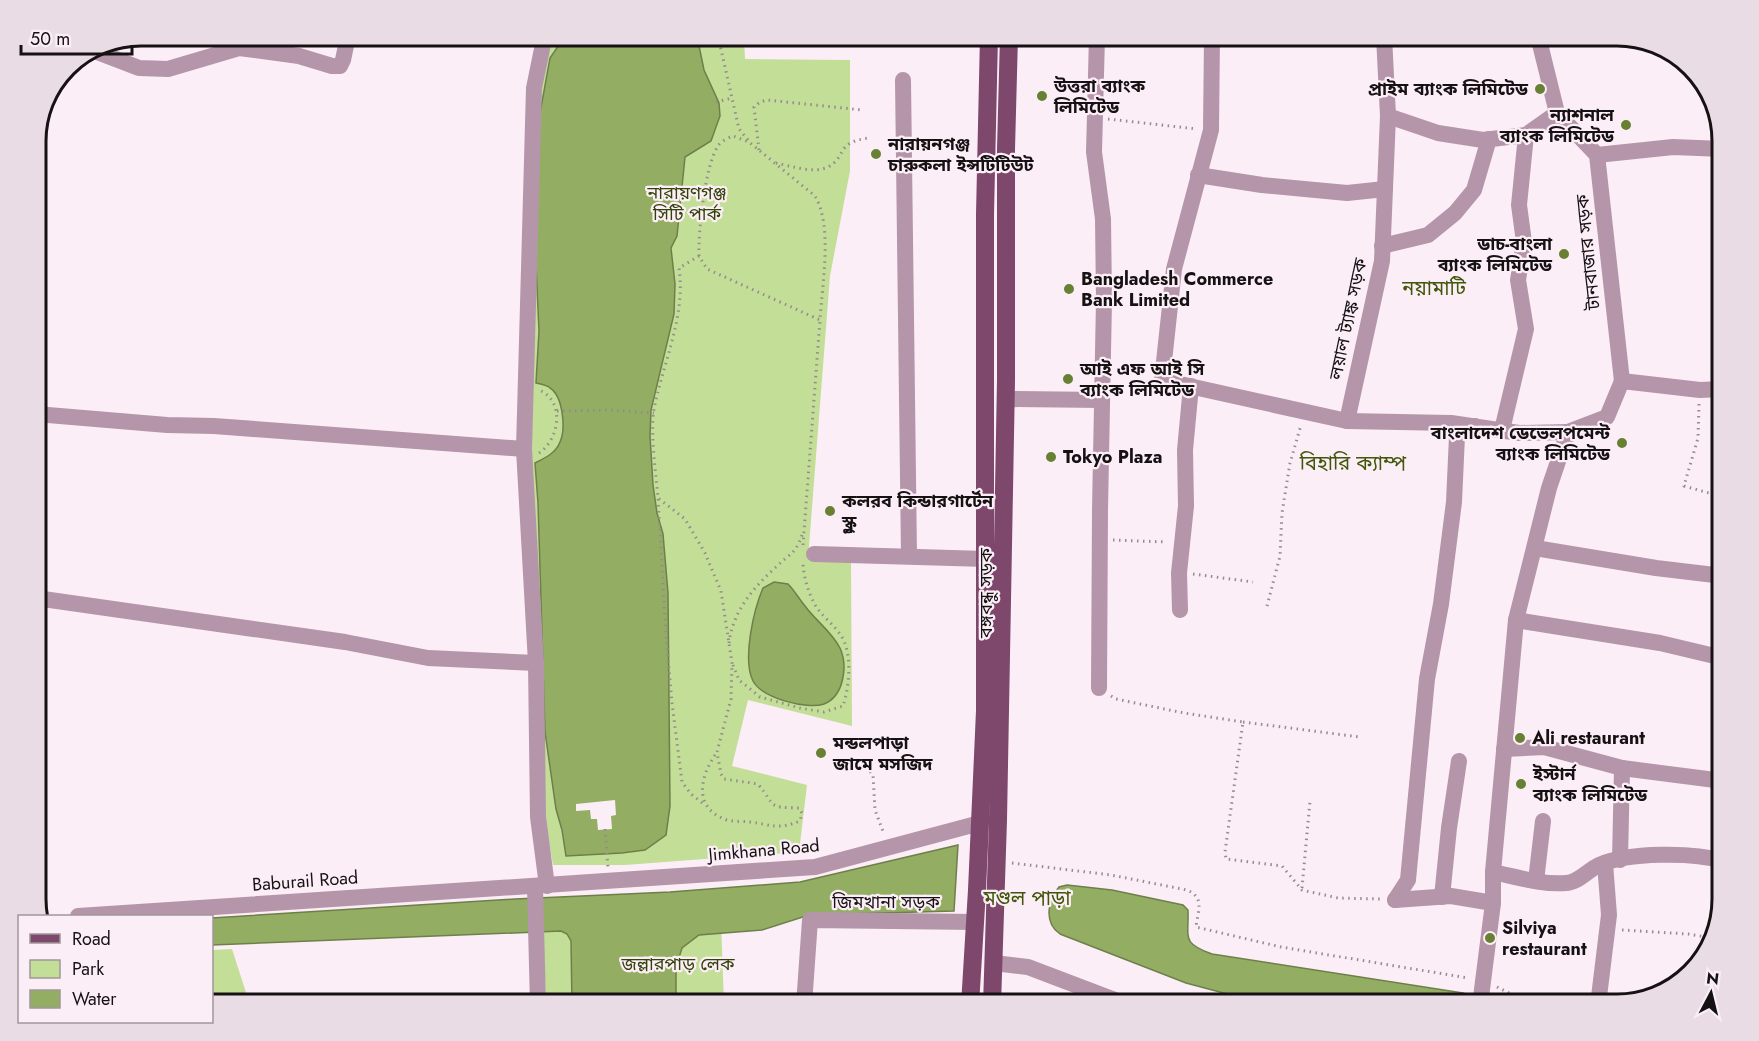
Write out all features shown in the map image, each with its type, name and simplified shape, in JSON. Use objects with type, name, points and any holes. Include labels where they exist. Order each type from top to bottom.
[{"type":"main road","name":"বঙ্গবন্ধু সড়ক","points":[[971,994],[985,711],[985,214],[989,46]]},
{"type":"main road","name":"বঙ্গবন্ধু সড়ক","points":[[992,994],[997,861],[1009,46]]},
{"type":"street","points":[[104,55],[139,68],[168,69],[238,48],[299,56],[332,66],[340,66],[344,60],[346,46]]},
{"type":"street","points":[[538,994],[536,935],[539,889],[536,663],[525,453],[534,88],[543,46]]},
{"type":"street","points":[[1097,46],[1094,152],[1103,219],[1104,300],[1099,688]]},
{"type":"street","points":[[1212,46],[1211,130],[1174,268],[1162,381],[1347,421],[1451,423],[1519,433],[1568,432],[1607,417],[1622,381],[1712,389]]},
{"type":"street","name":"লয়াল ট্যাঙ্ক সড়ক","points":[[1347,421],[1382,261],[1388,116],[1384,46]]},
{"type":"street","points":[[1540,46],[1557,113],[1597,155],[1673,147],[1712,149]]},
{"type":"street","points":[[903,80],[909,556]]},
{"type":"street","points":[[1388,116],[1438,134],[1488,139],[1526,135],[1557,113]]},
{"type":"street","points":[[1502,430],[1526,329],[1518,280],[1524,242],[1519,205],[1526,135]]},
{"type":"street","points":[[1382,246],[1428,235],[1455,213],[1474,190],[1488,139]]},
{"type":"street","name":"টানবাজার সড়ক","points":[[1597,155],[1622,381]]},
{"type":"street","points":[[1198,175],[1262,185],[1347,193],[1385,189]]},
{"type":"street","points":[[1180,610],[1179,573],[1186,506],[1185,450],[1191,386]]},
{"type":"street","points":[[1005,399],[1102,400]]},
{"type":"street","points":[[47,415],[167,425],[214,426],[525,453]]},
{"type":"street","points":[[1395,900],[1408,880],[1427,679],[1441,604],[1454,502],[1457,436],[1475,426]]},
{"type":"street","points":[[1481,994],[1492,903],[1516,620],[1550,488],[1568,432]]},
{"type":"street","points":[[1535,548],[1712,575]]},
{"type":"street","points":[[814,554],[986,559]]},
{"type":"street","points":[[47,600],[345,642],[428,658],[536,663]]},
{"type":"street","points":[[1516,620],[1660,643],[1712,655]]},
{"type":"street","points":[[1504,749],[1544,747],[1622,768],[1712,780]]},
{"type":"street","points":[[1443,897],[1449,828],[1459,760]]},
{"type":"street","points":[[1599,994],[1608,929],[1612,862],[1622,768]]},
{"type":"street","points":[[1536,881],[1543,821]]},
{"type":"street","name":"Jimkhana Road","points":[[539,889],[815,867],[980,823]]},
{"type":"street","points":[[1493,872],[1536,881],[1570,883],[1599,865],[1630,857],[1670,855],[1712,858]]},
{"type":"street","name":"Baburail Road","points":[[92,915],[421,892],[539,889]]},
{"type":"street","points":[[1395,900],[1443,897],[1492,903]]},
{"type":"street","name":"জিমখানা সড়ক","points":[[805,994],[810,920],[975,922]]},
{"type":"street","points":[[993,963],[1028,967],[1099,994]]},
{"type":"path","points":[[720,46],[739,129],[749,142],[815,196],[820,205],[824,218],[825,238],[820,320],[706,268],[699,256],[702,216],[711,161],[718,143],[733,136],[749,142]]},
{"type":"path","points":[[716,102],[732,98]]},
{"type":"path","points":[[759,150],[754,107],[760,102],[767,100],[862,110]]},
{"type":"path","points":[[1095,117],[1211,130]]},
{"type":"path","points":[[774,162],[795,168],[819,170],[836,160],[846,145],[869,138]]},
{"type":"path","points":[[699,256],[679,268],[682,287],[678,314],[654,413],[667,646],[682,782],[691,794],[718,816],[730,821],[784,827],[800,821],[802,813],[799,808],[779,808],[767,799],[765,792],[758,784],[724,779],[717,752]]},
{"type":"path","points":[[525,453],[538,453],[546,448],[556,431],[557,411],[552,399],[543,391],[526,388]]},
{"type":"path","points":[[1700,390],[1698,438],[1684,486],[1712,494]]},
{"type":"path","points":[[557,411],[607,410],[654,413]]},
{"type":"path","points":[[1267,606],[1280,556],[1282,513],[1290,463],[1304,412]]},
{"type":"path","points":[[658,498],[685,519],[705,553],[721,591],[732,663],[731,699],[717,752],[703,779],[702,792],[707,806]]},
{"type":"path","points":[[729,646],[731,628],[746,599],[777,566],[796,551],[804,530]]},
{"type":"path","points":[[1100,540],[1183,543]]},
{"type":"path","points":[[1179,573],[1253,582]]},
{"type":"path","points":[[1099,688],[1116,699],[1185,713],[1360,737]]},
{"type":"path","points":[[1243,722],[1226,859],[1282,866],[1302,890],[1338,898],[1395,900]]},
{"type":"path","points":[[855,765],[867,768],[873,775],[875,810],[890,847]]},
{"type":"path","points":[[1302,890],[1310,801]]},
{"type":"path","points":[[605,829],[609,882]]},
{"type":"path","points":[[997,861],[1111,875],[1187,890],[1196,894],[1199,902],[1196,927],[1281,947],[1482,982],[1509,994]]},
{"type":"path","points":[[1608,929],[1705,937]]},
{"type":"green space","name":"নারায়ণগঞ্জ সিটি পার্ক","points":[[550,46],[744,46],[745,59],[850,60],[850,171],[830,276],[808,559],[851,561],[852,726],[748,700],[732,766],[807,785],[799,852],[625,865],[553,865],[541,798],[529,486],[533,165],[546,54]]},
{"type":"green space","name":"জল্লারপাড় লেক","points":[[721,921],[724,994],[546,994],[543,927]]},
{"type":"green space","points":[[232,949],[246,994],[213,994],[213,950]]},
{"type":"water","points":[[558,46],[699,46],[704,70],[719,103],[720,116],[711,141],[685,157],[677,236],[671,248],[675,284],[674,314],[651,410],[653,485],[663,534],[668,593],[670,806],[666,835],[645,850],[622,853],[566,856],[556,809],[545,732],[535,463],[556,449],[563,429],[558,398],[549,387],[536,383],[539,331],[535,243],[540,113],[550,58]]},
{"type":"water","points":[[774,582],[788,584],[793,589],[840,648],[844,672],[840,688],[831,700],[824,704],[807,705],[786,701],[766,693],[753,681],[749,660],[750,634],[763,588]]},
{"type":"water","points":[[958,845],[954,911],[809,915],[762,930],[699,935],[682,948],[676,967],[676,994],[572,994],[571,941],[567,934],[561,931],[213,945],[213,918],[670,892],[800,882]]},
{"type":"water","points":[[1067,885],[1112,890],[1183,905],[1188,910],[1188,933],[1191,943],[1212,954],[1466,994],[1227,994],[1186,983],[1060,934],[1049,918],[1050,905],[1059,887]]},
{"type":"pier","points":[[615,800],[616,815],[611,816],[612,829],[598,830],[597,819],[591,819],[590,810],[576,811],[576,804]]},
{"type":"place","name":"প্রাইম ব্যাংক লিমিটেড","points":[[1540,89]]},
{"type":"place","name":"উত্তরা ব্যাংক লিমিটেড","points":[[1042,96]]},
{"type":"place","name":"ন্যাশনাল ব্যাংক লিমিটেড","points":[[1626,125]]},
{"type":"place","name":"নারায়নগঞ্জ চারুকলা ইন্সটিটিউট","points":[[876,154]]},
{"type":"place","name":"ডাচ-বাংলা ব্যাংক লিমিটেড","points":[[1564,254]]},
{"type":"place","name":"Bangladesh Commerce Bank Limited","points":[[1069,289]]},
{"type":"place","name":"আই এফ আই সি ব্যাংক লিমিটেড","points":[[1068,379]]},
{"type":"place","name":"বাংলাদেশ ডেভেলপমেন্ট ব্যাংক লিমিটেড","points":[[1622,443]]},
{"type":"place","name":"Tokyo Plaza","points":[[1051,457]]},
{"type":"place","name":"কলরব কিন্ডারগার্টেন স্কুল","points":[[830,511]]},
{"type":"place","name":"Ali restaurant","points":[[1520,738]]},
{"type":"place","name":"মন্ডলপাড়া জামে মসজিদ","points":[[821,753]]},
{"type":"place","name":"ইস্টার্ন ব্যাংক লিমিটেড","points":[[1521,784]]},
{"type":"place","name":"Silviya restaurant","points":[[1490,938]]},
{"type":"district","name":"নয়ামাটি","points":[[1434,288]]},
{"type":"district","name":"বিহারি ক্যাম্প","points":[[1353,463]]},
{"type":"district","name":"মণ্ডল পাড়া","points":[[1027,898]]}]
